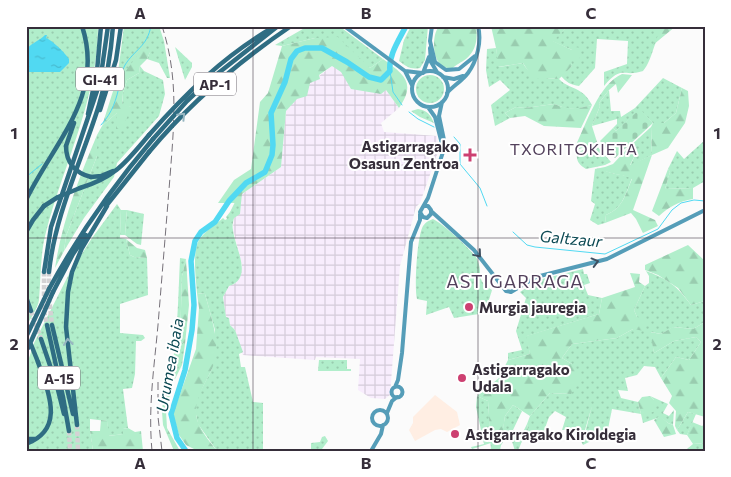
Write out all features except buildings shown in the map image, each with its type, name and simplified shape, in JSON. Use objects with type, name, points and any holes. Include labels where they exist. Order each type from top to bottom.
[{"type":"highway","points":[[26,200],[74,117],[83,97],[88,76],[88,53],[82,26]]},
{"type":"highway","points":[[101,26],[97,72],[85,129],[51,227],[46,272],[60,218],[113,74],[121,26]]},
{"type":"highway","name":"GI-41","points":[[85,129],[100,82],[108,26]]},
{"type":"highway","name":"GI-41","points":[[93,124],[108,70],[113,26]]},
{"type":"highway","points":[[74,117],[66,146],[67,157],[72,167],[81,174],[90,176],[101,176],[110,172],[121,165],[141,144],[151,137],[184,96],[204,78],[258,36],[277,26]]},
{"type":"highway","name":"AP-1","points":[[27,350],[51,290],[73,254],[149,152],[204,93],[238,64],[291,26]]},
{"type":"highway","name":"AP-1","points":[[26,337],[71,250],[95,212],[151,137]]},
{"type":"highway","points":[[26,232],[44,206],[58,197],[108,177],[128,160],[141,144]]},
{"type":"highway","name":"A-15","points":[[41,339],[57,386],[69,431],[49,325],[76,425],[66,327],[68,292],[78,256],[107,206]]},
{"type":"highway","points":[[26,297],[31,311]]},
{"type":"highway","points":[[26,332],[48,392],[51,411],[49,425],[41,436],[35,441],[26,444]]},
{"type":"highway","points":[[26,439],[41,436]]},
{"type":"main road","points":[[344,26],[406,71],[431,72],[456,79],[469,71]]},
{"type":"main road","points":[[432,26],[430,55],[433,65],[447,84],[447,93]]},
{"type":"main road","points":[[371,451],[383,425],[388,420],[387,414],[392,401],[392,389],[398,380],[411,246],[420,209],[428,198],[442,156],[444,141],[439,116],[442,102],[447,93],[469,71],[480,39],[478,26]]},
{"type":"main road","points":[[430,41],[435,62],[446,70],[459,69],[476,54]]},
{"type":"main road","points":[[412,86],[416,78],[422,73],[430,55]]},
{"type":"main road","points":[[406,71],[416,100],[422,105],[427,106],[442,102]]},
{"type":"main road","points":[[427,106],[435,117],[442,146],[442,156]]},
{"type":"main road","points":[[411,246],[421,223],[431,209],[428,198]]},
{"type":"main road","points":[[424,206],[431,209],[463,238],[506,291],[511,292],[536,277],[614,256],[705,210]]},
{"type":"main road","points":[[420,214],[427,217],[439,217]]},
{"type":"main road","points":[[392,401],[402,393],[398,380]]},
{"type":"main road","points":[[395,387],[400,388]]},
{"type":"main road","points":[[392,394],[398,398]]},
{"type":"main road","points":[[380,434],[373,416],[377,411],[389,406]]},
{"type":"main road","points":[[381,410],[387,414]]},
{"type":"main road","points":[[377,425],[383,425]]},
{"type":"shaded area","points":[[332,66],[386,90],[399,108],[381,123],[384,132],[437,136],[438,152],[420,203],[416,207],[400,266],[390,395],[385,399],[371,398],[358,390],[360,359],[316,357],[315,360],[243,355],[235,330],[230,325],[229,318],[226,317],[223,297],[229,286],[236,283],[242,265],[233,229],[234,218],[242,194],[281,167],[286,111],[310,83]]},
{"type":"shaded area","points":[[435,395],[457,412],[460,425],[447,432],[441,429],[435,430],[415,441],[409,430],[413,423],[413,417]]},
{"type":"green space","points":[[26,26],[98,26],[97,53],[86,105],[46,232],[39,300],[36,310],[26,327]]},
{"type":"green space","points":[[124,26],[159,26],[164,41],[170,78],[167,78],[159,63],[147,59],[150,52],[124,73],[117,89],[114,88]]},
{"type":"green space","points":[[308,26],[339,26],[383,59],[370,68],[315,38],[282,46],[275,45]]},
{"type":"green space","points":[[411,26],[428,26],[425,60],[420,68],[411,68],[399,61],[404,40]]},
{"type":"green space","points":[[439,26],[476,26],[477,36],[472,52],[452,69],[442,66],[436,57],[434,40]]},
{"type":"green space","points":[[491,26],[568,26],[553,41],[572,50],[574,47],[582,48],[579,59],[571,60],[572,66],[559,79],[540,78],[534,80],[523,63],[498,67]]},
{"type":"green space","points":[[568,26],[666,26],[661,32],[647,66],[643,71],[619,73],[604,86],[604,72],[627,64],[628,41],[597,39],[595,68],[579,86],[569,83],[561,76],[572,66],[570,60],[572,50],[552,41]]},
{"type":"green space","points":[[666,26],[676,26],[653,45],[660,32]]},
{"type":"green space","points":[[338,37],[370,68],[383,59],[402,75],[406,80],[407,92],[399,108],[386,90],[381,94],[351,89],[341,72],[332,66],[319,75],[320,79],[310,83],[307,96],[297,99],[286,111],[281,167],[242,194],[241,203],[218,203],[234,180],[251,169],[260,102],[268,93],[282,46],[315,38]]},
{"type":"green space","points":[[175,47],[192,63],[192,67],[185,80]]},
{"type":"green space","points":[[496,48],[499,67],[523,63],[534,74],[559,79],[583,93],[592,105],[576,109],[554,104],[525,108],[516,107],[505,113],[510,118],[495,126],[491,105],[510,90],[500,80],[489,87],[486,70],[487,49]]},
{"type":"green space","points":[[141,51],[150,52],[147,59],[140,66],[139,73],[127,80],[122,104],[132,107],[122,128],[116,129],[117,113],[102,126],[114,88],[117,89],[124,73]]},
{"type":"green space","points":[[140,66],[144,71],[163,80],[165,94],[159,116],[117,163],[114,177],[84,218],[64,251],[66,236],[97,156],[97,135],[102,126],[118,112],[131,107],[122,105],[123,93],[127,80],[139,73]]},
{"type":"green space","points":[[622,74],[632,75],[618,93],[616,84],[599,103],[600,106],[592,126],[597,142],[577,150],[576,145],[594,105],[607,86]]},
{"type":"green space","points":[[430,75],[440,79],[444,89],[440,99],[430,103],[420,99],[416,89],[420,79]]},
{"type":"green space","points":[[663,78],[682,88],[676,113],[664,123],[653,123],[640,110],[616,131],[613,128],[617,124],[617,119],[592,126],[600,106],[599,103],[609,90],[611,111],[620,111],[621,117],[635,108]]},
{"type":"green space","points":[[682,88],[688,91],[689,106],[685,123],[668,148],[652,155],[651,127],[653,123],[664,123],[676,113]]},
{"type":"green space","points":[[554,104],[573,108],[592,105],[581,128],[544,126],[525,116],[510,118],[505,113],[516,107],[525,108]]},
{"type":"green space","points":[[418,109],[428,113],[434,123],[411,111]]},
{"type":"green space","points":[[640,109],[653,123],[615,158],[600,141],[613,128],[616,131]]},
{"type":"green space","points":[[651,127],[652,155],[630,166],[636,153],[629,147]]},
{"type":"green space","points":[[97,135],[97,156],[66,236],[64,251],[55,268],[67,217]]},
{"type":"green space","points":[[705,140],[705,181],[693,188],[665,189],[670,172],[668,169],[677,151],[684,159]]},
{"type":"green space","points":[[595,144],[611,162],[586,169],[578,163],[577,153]]},
{"type":"green space","points":[[629,147],[636,153],[630,165],[652,155],[633,210],[655,220],[658,226],[643,233],[631,213],[605,223],[606,215],[620,205],[632,179],[605,171],[605,167],[613,164]]},
{"type":"green space","points":[[605,167],[606,171],[632,178],[620,205],[606,215],[605,223],[598,225],[590,220],[595,204],[591,201],[595,169]]},
{"type":"green space","points":[[668,169],[670,172],[665,189],[693,188],[693,199],[674,205],[659,216],[652,211]]},
{"type":"green space","points":[[235,202],[241,203],[240,214],[234,218],[233,227],[242,270],[236,282],[229,286],[223,297],[226,317],[229,318],[230,325],[235,330],[243,352],[239,354],[241,367],[245,367],[253,402],[263,403],[263,451],[217,451],[198,424],[195,410],[197,398],[212,369],[215,330],[205,294],[197,293],[195,266],[197,245],[207,231],[223,218],[227,219],[226,217]]},
{"type":"green space","points":[[117,204],[121,210],[120,238],[126,239],[130,255],[147,258],[148,295],[120,304],[120,333],[143,335],[145,338],[141,341],[136,341],[135,374],[132,388],[123,389],[128,428],[123,429],[124,434],[108,436],[107,421],[90,419],[93,451],[26,451],[26,367],[34,343],[69,274]]},
{"type":"green space","points":[[121,210],[127,210],[125,235],[120,235]]},
{"type":"green space","points":[[127,210],[144,214],[141,245],[125,235]]},
{"type":"green space","points":[[433,219],[457,238],[477,259],[481,279],[492,290],[485,313],[454,318],[449,307],[426,315],[427,301],[417,299],[416,274],[419,240],[423,226]]},
{"type":"green space","points":[[126,239],[137,248],[145,250],[147,258],[130,255]]},
{"type":"green space","points":[[688,245],[705,261],[705,301],[691,305],[678,288],[658,275],[645,270],[645,265]]},
{"type":"green space","points":[[180,258],[186,259],[182,276],[180,341],[185,344],[182,365],[173,383],[166,411],[162,412],[174,352]]},
{"type":"green space","points":[[186,259],[189,305],[185,344],[180,341],[182,276]]},
{"type":"green space","points":[[583,269],[590,283],[584,285],[588,295],[602,298],[599,314],[527,336],[530,354],[508,360],[508,353],[522,350],[516,331],[526,298],[520,292],[538,280]]},
{"type":"green space","points":[[646,271],[672,284],[691,305],[705,301],[705,322],[693,329],[674,327],[661,334],[651,332],[654,353],[674,341],[696,337],[701,342],[689,360],[676,357],[661,378],[655,367],[644,366],[637,375],[625,378],[628,391],[618,390],[621,398],[638,402],[641,414],[612,409],[607,434],[600,431],[597,438],[583,445],[580,439],[585,433],[592,406],[585,430],[579,436],[575,430],[562,430],[566,417],[555,411],[549,417],[544,431],[529,435],[527,424],[530,416],[550,393],[571,394],[572,364],[562,358],[572,344],[617,338],[633,329],[637,317],[634,310],[645,286],[649,283],[649,276]]},
{"type":"green space","points":[[630,273],[640,274],[639,282],[645,286],[634,310],[637,317],[646,319],[644,331],[633,329],[617,338],[572,344],[562,358],[572,364],[582,378],[571,394],[550,393],[530,416],[513,405],[505,416],[500,451],[491,451],[488,401],[477,396],[499,378],[508,360],[530,354],[526,336],[599,314],[602,298],[635,287]]},
{"type":"green space","points":[[197,293],[205,294],[216,340],[216,355],[197,402],[196,418],[203,432],[217,451],[198,451],[186,445],[179,435],[173,414],[196,349],[199,308]]},
{"type":"green space","points":[[705,322],[705,417],[688,412],[677,430],[675,426],[676,411],[669,403],[672,396],[661,378],[676,357],[689,360],[701,342],[696,337],[674,341],[654,353],[650,332],[661,334],[673,327],[693,329]]},
{"type":"green space","points":[[319,360],[347,360],[347,369],[351,369],[351,371],[318,371]]},
{"type":"green space","points":[[477,396],[488,401],[491,443],[472,449],[471,447],[484,444],[476,407]]},
{"type":"green space","points":[[650,396],[668,404],[663,413],[669,416],[674,410],[673,425],[660,417],[643,423],[641,414],[654,400]]},
{"type":"green space","points":[[650,396],[654,400],[655,411],[641,414],[638,402],[642,397]]},
{"type":"green space","points":[[513,405],[522,411],[513,430],[507,431],[500,447],[505,416]]},
{"type":"green space","points":[[166,411],[167,428],[180,451],[174,451],[163,425],[162,412]]},
{"type":"green space","points":[[688,412],[696,414],[687,435],[680,434],[677,430]]},
{"type":"green space","points":[[660,416],[673,425],[676,434],[664,437],[654,420]]},
{"type":"green space","points":[[101,420],[107,421],[109,436],[123,434],[123,429],[128,428],[135,432],[141,431],[143,451],[93,451],[90,431],[100,431]]},
{"type":"green space","points":[[692,422],[702,426],[705,424],[705,443],[693,444],[687,435]]},
{"type":"green space","points":[[527,424],[529,435],[522,441],[514,435],[513,430],[522,434]]},
{"type":"green space","points":[[514,435],[522,441],[518,451],[515,451],[511,438]]},
{"type":"green space","points":[[325,436],[328,441],[322,449],[311,451],[311,443],[320,442],[322,437]]},
{"type":"green space","points":[[705,443],[705,451],[687,451],[693,444]]},
{"type":"water","points":[[47,35],[46,38],[65,53],[69,63],[60,72],[26,72],[27,49]]},
{"type":"waterway","points":[[101,125],[114,105],[124,67],[147,39],[151,26]]},
{"type":"waterway","name":"Urumea ibaia","points":[[186,451],[177,438],[171,414],[185,370],[192,330],[194,305],[191,261],[195,241],[201,232],[215,222],[229,201],[246,183],[265,172],[272,155],[271,113],[285,82],[291,59],[297,51],[305,48],[322,48],[369,77],[381,80],[390,71],[392,54],[406,26]]},
{"type":"waterway","name":"Galtzaur","points":[[390,71],[393,92],[402,105]]},
{"type":"waterway","name":"Galtzaur","points":[[409,112],[434,127]]},
{"type":"waterway","name":"Galtzaur","points":[[454,137],[460,144],[460,164],[480,188],[487,206]]},
{"type":"waterway","points":[[26,177],[42,164]]},
{"type":"waterway","name":"Galtzaur","points":[[513,232],[527,245],[535,247],[605,254],[658,229],[672,210],[681,203],[694,200],[705,201]]},
{"type":"tunnel","points":[[44,272],[44,311],[47,325]]},
{"type":"tunnel","points":[[49,272],[52,325]]},
{"type":"tunnel","points":[[31,311],[41,339]]},
{"type":"tunnel","points":[[77,425],[78,451]]},
{"type":"tunnel","points":[[69,431],[70,451]]},
{"type":"railway","points":[[152,451],[152,388],[174,120],[171,64],[162,26]]},
{"type":"railway","points":[[158,382],[158,417],[162,451]]},
{"type":"place","name":"Astigarragako Osasun Zentroa","points":[[470,155]]},
{"type":"place","name":"Murgia jauregia","points":[[469,307]]},
{"type":"place","name":"Astigarragako Udala","points":[[462,378]]},
{"type":"place","name":"Astigarragako Kiroldegia","points":[[455,434]]},
{"type":"district","name":"TXORITOKIETA","points":[[574,148]]},
{"type":"district","name":"ASTIGARRAGA","points":[[515,281]]}]
